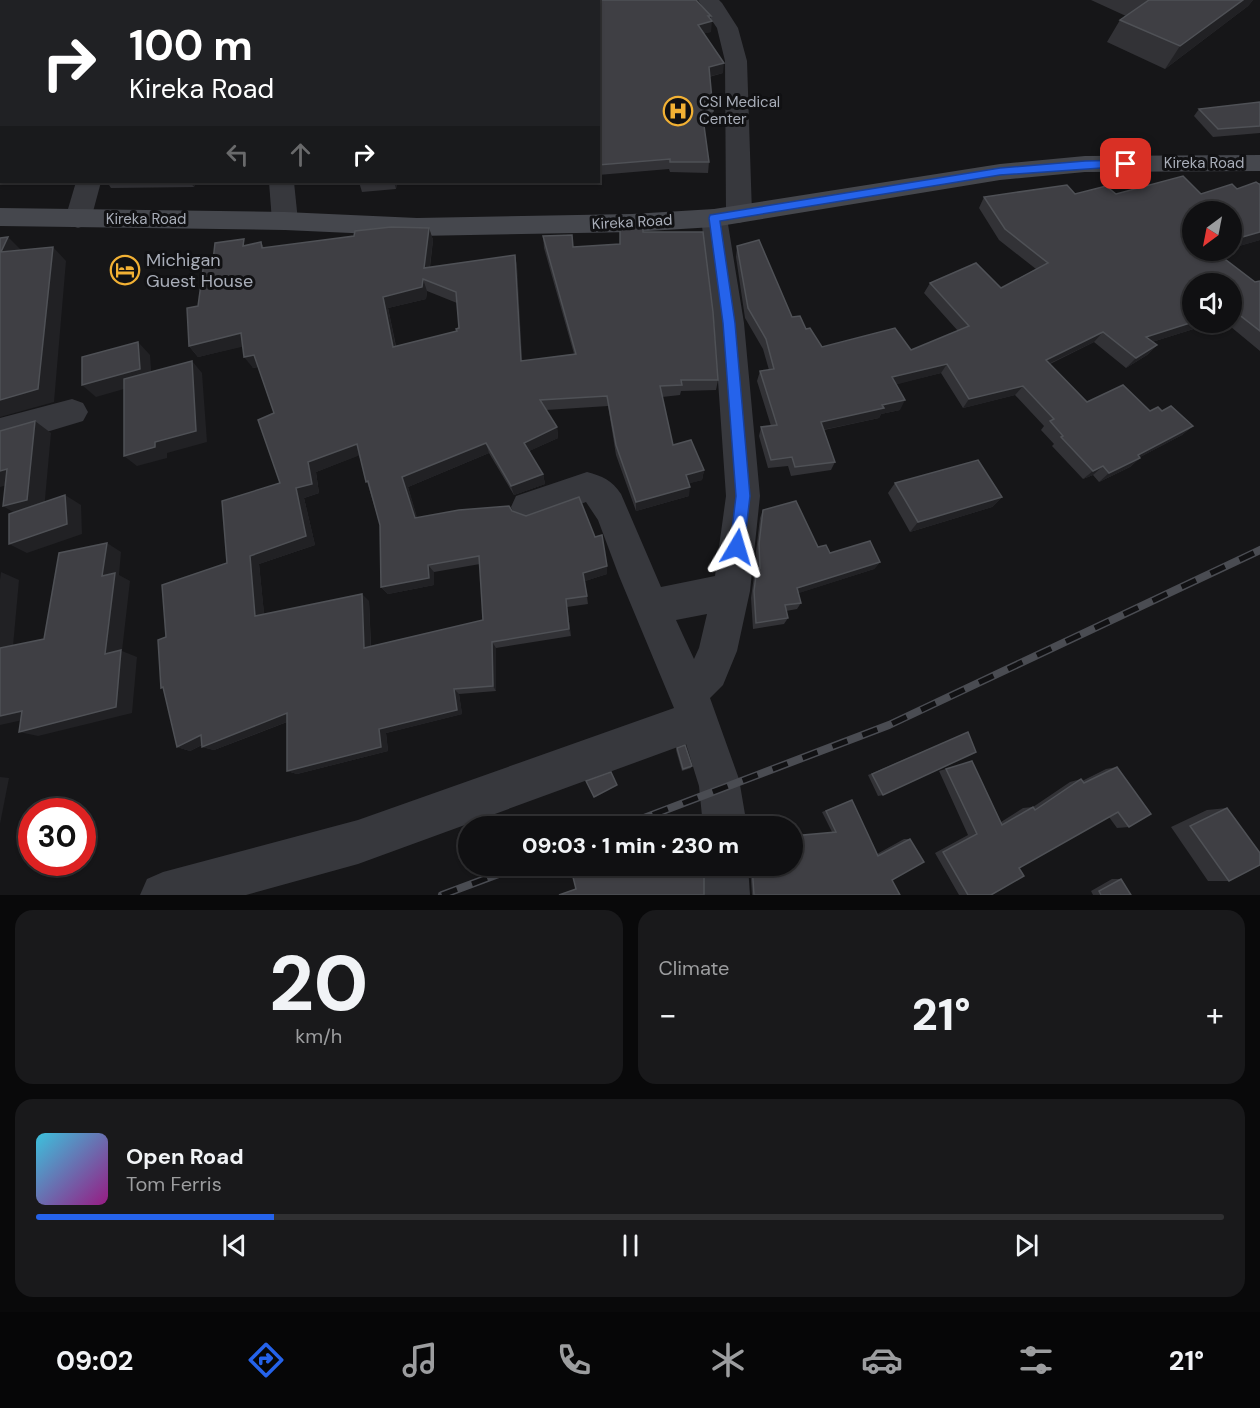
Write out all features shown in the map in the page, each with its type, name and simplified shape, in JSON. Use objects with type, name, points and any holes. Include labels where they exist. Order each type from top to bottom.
[{"type":"main road","name":"Kireka Road","points":[[0,217],[529,227],[727,216],[1000,172],[1085,164],[1260,163]]},
{"type":"street","points":[[163,895],[358,842],[692,707],[718,651],[731,591],[743,496],[729,323],[727,216],[736,61],[732,38],[724,17],[708,0]]},
{"type":"street","points":[[78,219],[88,183]]},
{"type":"street","points":[[281,183],[285,221]]},
{"type":"street","points":[[0,432],[72,412]]},
{"type":"street","points":[[528,507],[587,487],[596,489],[602,494],[653,608],[692,707],[721,789],[724,816]]},
{"type":"street","points":[[653,608],[731,591]]},
{"type":"street","points":[[726,876],[727,895]]},
{"type":"building","points":[[600,0],[696,0],[711,16],[708,16],[712,21],[698,25],[724,63],[709,67],[713,111],[702,111],[709,162],[670,162],[670,159],[600,165]]},
{"type":"building","points":[[1149,0],[1243,0],[1180,46],[1120,20]]},
{"type":"building","points":[[1260,102],[1260,126],[1218,129],[1199,109]]},
{"type":"building","points":[[1183,176],[1201,194],[1232,184],[1237,189],[1256,182],[1260,184],[1260,232],[1242,237],[1242,201],[1182,201],[1182,261],[1227,261],[1255,282],[1260,281],[1260,331],[1242,317],[1242,273],[1182,273],[1182,326],[1146,337],[1157,345],[1136,358],[1103,332],[1046,360],[1087,402],[1123,385],[1150,411],[1158,407],[1162,411],[1171,406],[1193,426],[1138,455],[1140,458],[1109,473],[1103,466],[1093,471],[1061,437],[1063,436],[1050,421],[1054,419],[1023,386],[969,399],[947,364],[892,377],[905,400],[882,405],[884,408],[821,422],[835,462],[795,467],[792,457],[771,460],[761,427],[777,425],[760,371],[774,369],[766,339],[748,308],[737,246],[759,240],[792,317],[800,316],[806,329],[810,328],[822,347],[895,328],[911,350],[969,326],[930,283],[976,263],[1001,288],[1048,263],[1005,229],[984,197],[1067,185],[1075,194],[1106,186],[1116,194]]},
{"type":"building","points":[[391,227],[429,228],[424,268],[515,255],[521,361],[576,354],[543,236],[572,235],[573,247],[620,244],[620,227],[643,227],[643,232],[703,232],[713,312],[718,380],[681,380],[682,385],[660,386],[673,445],[691,440],[704,470],[686,475],[690,487],[636,502],[616,445],[607,396],[540,400],[557,427],[524,443],[543,474],[511,486],[486,443],[402,477],[415,518],[459,510],[509,506],[512,511],[526,516],[579,497],[595,537],[602,535],[607,566],[583,573],[587,596],[566,599],[569,629],[492,642],[493,686],[454,689],[457,710],[379,729],[381,747],[287,771],[287,713],[202,747],[201,735],[177,747],[163,687],[161,688],[158,640],[166,637],[162,585],[227,563],[222,501],[280,483],[258,420],[274,413],[254,355],[244,357],[241,333],[189,346],[187,308],[198,306],[204,262],[213,261],[215,243],[244,239],[243,246],[261,242],[262,248],[354,236],[355,231]],"holes":[[[423,279],[456,292],[459,328],[456,329],[457,331],[393,347],[383,297],[422,287]],[[357,444],[380,525],[381,587],[429,578],[428,565],[479,556],[483,620],[364,648],[362,594],[255,616],[250,556],[306,536],[296,488],[312,484],[308,462]]]},
{"type":"building","points":[[8,237],[1,252],[53,247],[38,389],[0,400],[0,238]]},
{"type":"building","points":[[138,342],[140,369],[82,385],[82,357]]},
{"type":"building","points":[[192,361],[196,431],[155,442],[155,447],[124,456],[124,379]]},
{"type":"building","points":[[35,421],[27,500],[3,506],[7,469],[0,471],[0,431]]},
{"type":"building","points":[[978,460],[1002,497],[918,522],[895,483]]},
{"type":"building","points":[[65,495],[67,524],[9,544],[9,514]]},
{"type":"building","points":[[796,501],[818,547],[826,545],[830,553],[870,541],[880,562],[797,588],[801,603],[785,605],[788,618],[756,623],[754,591],[757,568],[760,568],[759,544],[763,510]]},
{"type":"building","points":[[107,543],[102,576],[115,573],[105,654],[121,650],[116,707],[19,732],[22,711],[0,716],[0,648],[44,639],[59,553]]},
{"type":"building","points":[[968,732],[976,752],[883,795],[872,774]]},
{"type":"building","points":[[685,745],[692,766],[683,769],[677,748]]},
{"type":"building","points":[[972,761],[1002,825],[1033,807],[1035,810],[1081,779],[1084,783],[1117,767],[1151,814],[1129,827],[1118,812],[1019,868],[1024,876],[991,895],[968,895],[943,852],[977,834],[946,769]]},
{"type":"building","points":[[611,772],[617,785],[594,797],[586,781]]},
{"type":"building","points":[[852,800],[878,856],[910,839],[924,862],[892,880],[900,895],[754,895],[753,876],[803,876],[803,835],[836,832],[826,811]]},
{"type":"building","points":[[1227,808],[1260,853],[1260,865],[1229,881],[1190,826]]},
{"type":"building","points":[[704,876],[704,895],[559,895],[576,889],[573,877]]},
{"type":"building","points":[[1121,879],[1131,895],[1101,895],[1099,891]]},
{"type":"railway","points":[[649,816],[889,725],[1260,550]]},
{"type":"railway","points":[[442,895],[493,876]]},
{"type":"place","name":"CSI Medical Center","points":[[678,111]]},
{"type":"place","name":"Michigan Guest House","points":[[125,270]]},
{"type":"route","points":[[737,547],[743,496],[729,323],[714,218],[1000,172],[1085,164],[1126,164]]}]
